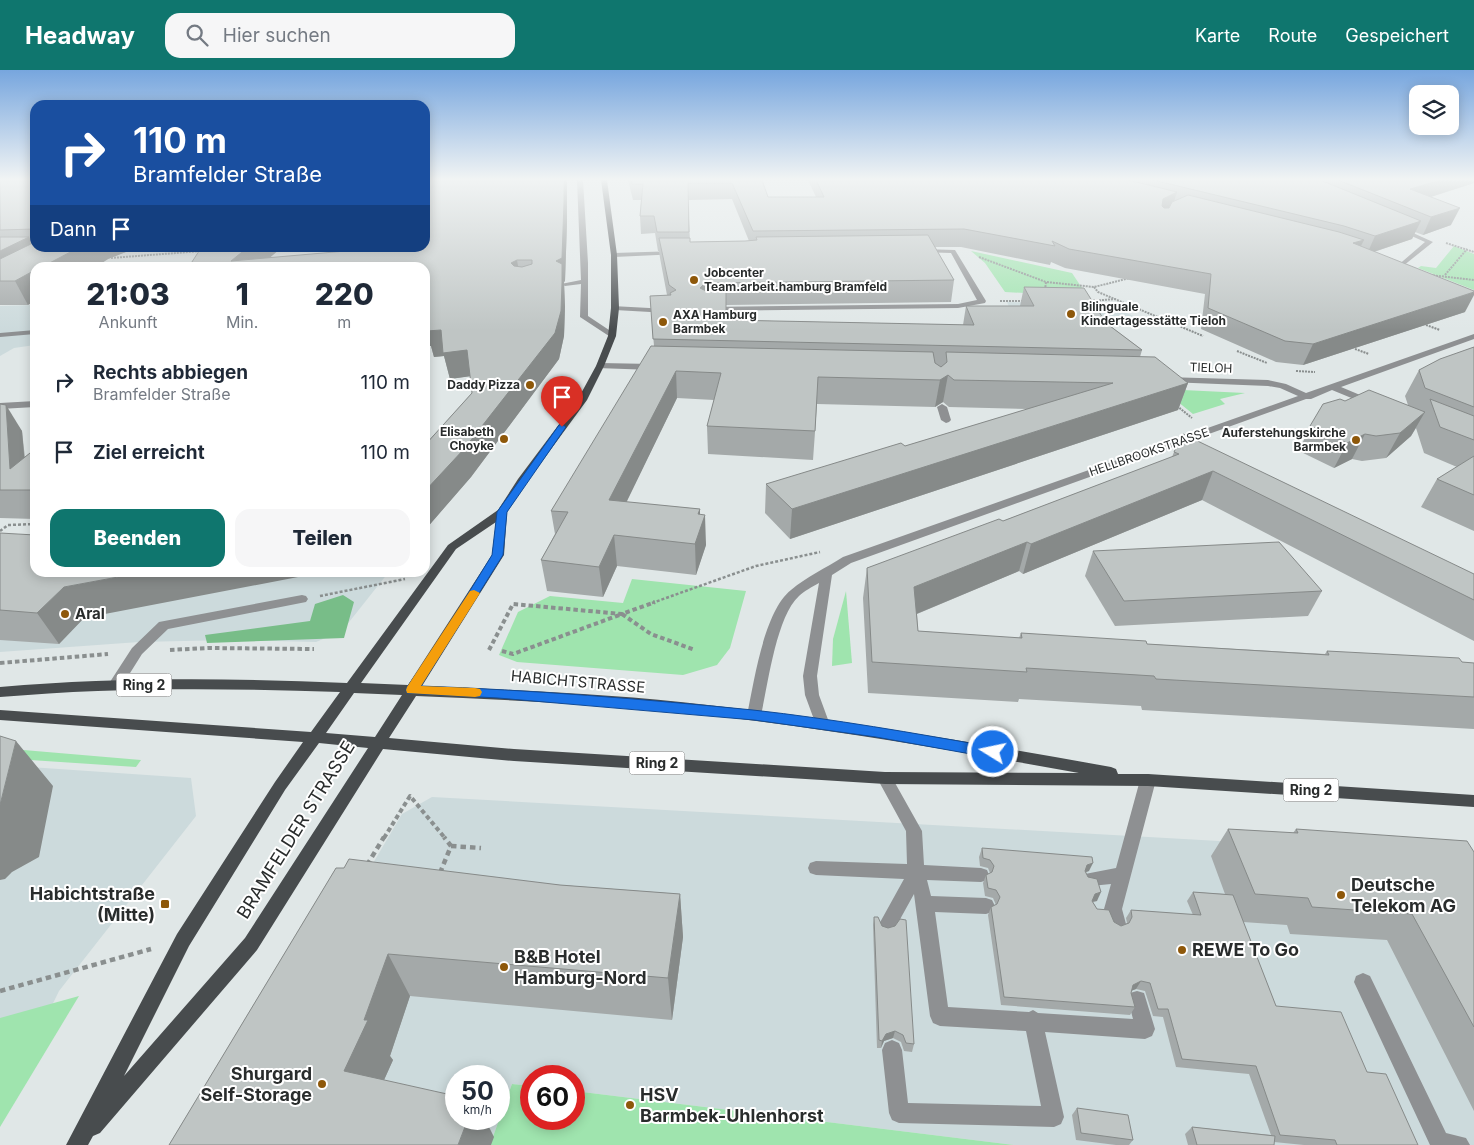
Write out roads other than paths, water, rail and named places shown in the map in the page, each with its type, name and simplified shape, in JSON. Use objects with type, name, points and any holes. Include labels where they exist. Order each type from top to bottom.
[{"type":"main road","name":"BRAMFELDER STRASSE","points":[[430,576],[452,548],[502,512],[522,481],[582,400],[600,366],[612,336],[615,308],[614,255],[611,230]]},
{"type":"main road","name":"BRAMFELDER STRASSE","points":[[78,1144],[251,944],[376,744],[439,650],[498,555],[502,512]]},
{"type":"main road","name":"BRAMFELDER STRASSE","points":[[78,1144],[183,940],[280,786],[429,577]]},
{"type":"main road","name":"HABICHTSTRASSE","points":[[0,692],[115,685],[289,684],[498,694],[754,715],[876,732],[1148,780]]},
{"type":"main road","name":"HABICHTSTRASSE","points":[[0,715],[315,737],[514,755],[885,778],[1148,780],[1474,801]]},
{"type":"street","points":[[583,230],[585,263],[584,317],[612,336]]},
{"type":"street","points":[[1398,268],[1430,242],[1402,230]]},
{"type":"street","points":[[706,309],[958,306],[982,301],[953,251],[913,251]]},
{"type":"street","points":[[614,255],[689,253]]},
{"type":"street","points":[[1389,265],[1412,273]]},
{"type":"street","points":[[565,284],[584,282]]},
{"type":"street","points":[[615,308],[670,311]]},
{"type":"street","points":[[0,335],[30,332]]},
{"type":"street","name":"HELLBROOKSTRASSE","points":[[754,715],[777,621],[787,600],[794,593],[847,560],[1308,397],[1474,336]]},
{"type":"street","points":[[600,366],[662,367]]},
{"type":"street","name":"TIELOH","points":[[1161,379],[1268,383],[1308,397]]},
{"type":"street","points":[[1334,387],[1375,404]]},
{"type":"street","points":[[0,406],[30,404]]},
{"type":"street","points":[[942,407],[946,420]]},
{"type":"street","points":[[822,725],[812,696],[810,676],[826,574]]},
{"type":"street","points":[[115,685],[138,651],[164,624],[302,600]]},
{"type":"street","points":[[885,778],[914,831],[916,873],[925,904],[940,1016],[1145,1028],[1137,1000]]},
{"type":"street","points":[[1110,914],[1123,875],[1148,780]]},
{"type":"street","points":[[816,868],[982,875]]},
{"type":"street","points":[[887,926],[916,873]]},
{"type":"street","points":[[1091,879],[1123,875]]},
{"type":"street","points":[[925,904],[986,906]]},
{"type":"street","points":[[1363,982],[1440,1143],[1459,1145]]},
{"type":"street","points":[[892,1050],[899,1113],[1054,1117],[1033,1020]]},
{"type":"place","name":"Jobcenter Team.arbeit.hamburg Bramfeld","points":[[694,280]]},
{"type":"place","name":"Bilinguale Kindertagesstätte Tieloh","points":[[1071,314]]},
{"type":"place","name":"AXA Hamburg Barmbek","points":[[663,322]]},
{"type":"place","name":"Daddy Pizza","points":[[530,385]]},
{"type":"place","name":"Elisabeth Choyke","points":[[504,439]]},
{"type":"place","name":"Auferstehungskirche Barmbek","points":[[1356,440]]},
{"type":"place","name":"Aral","points":[[65,614]]},
{"type":"place","name":"Deutsche Telekom AG","points":[[1341,895]]},
{"type":"place","name":"Habichtstraße (Mitte)","points":[[165,904]]},
{"type":"place","name":"REWE To Go","points":[[1182,950]]},
{"type":"place","name":"B&B Hotel Hamburg-Nord","points":[[504,967]]},
{"type":"place","name":"Shurgard Self-Storage","points":[[322,1084]]},
{"type":"place","name":"HSV Barmbek-Uhlenhorst","points":[[630,1105]]}]
